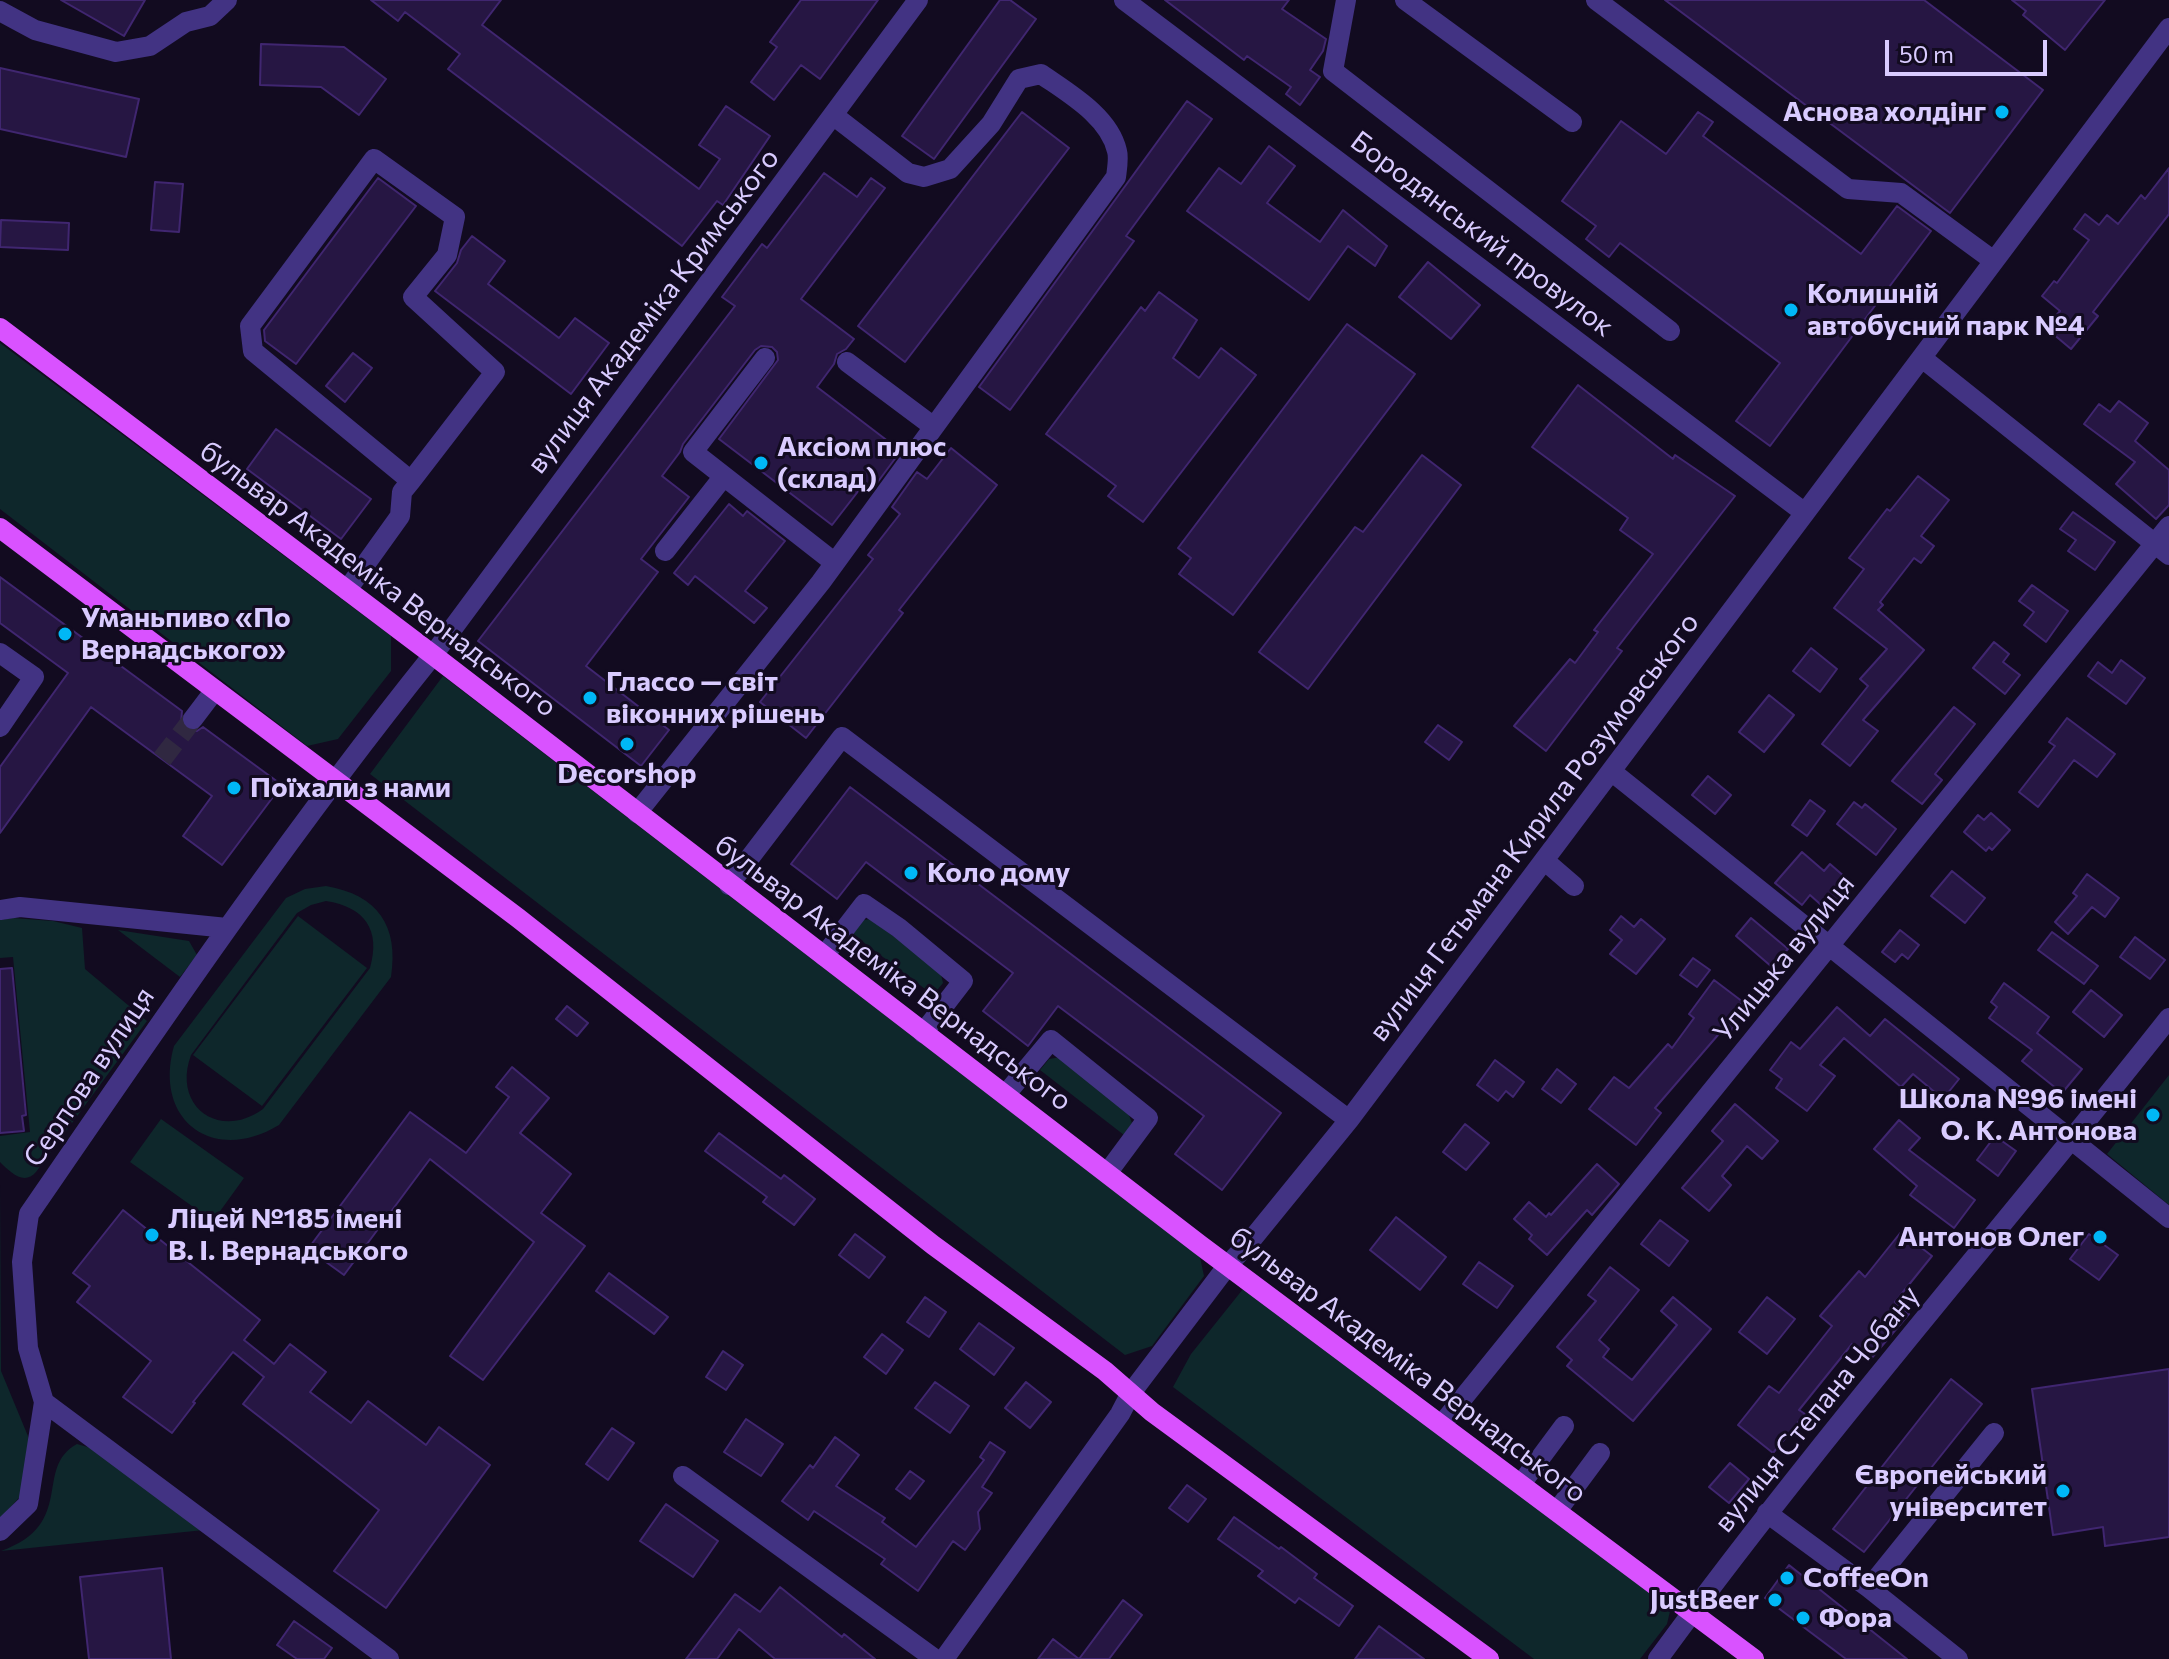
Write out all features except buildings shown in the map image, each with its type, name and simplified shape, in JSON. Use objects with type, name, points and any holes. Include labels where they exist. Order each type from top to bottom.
[{"type":"main road","name":"бульвар Академіка Вернадського","points":[[0,328],[433,655],[1228,1265],[1754,1659]]},
{"type":"main road","points":[[0,528],[518,918],[933,1245],[1105,1371],[1152,1412],[1489,1659]]},
{"type":"street","points":[[0,11],[35,30],[116,52],[150,46],[186,22],[210,16],[227,0]]},
{"type":"street","name":"вулиця Академіка Кримського","points":[[337,781],[918,0]]},
{"type":"street","name":"Бородянський провулок","points":[[1124,0],[1805,513]]},
{"type":"street","points":[[1346,0],[1333,71],[1670,331]]},
{"type":"street","points":[[1405,0],[1572,122]]},
{"type":"street","points":[[1596,0],[1848,189],[1901,193],[1994,261]]},
{"type":"street","name":"вулиця Гетьмана Кирила Розумовського","points":[[944,1659],[1120,1414],[1131,1393],[1228,1265],[1349,1120],[2169,28]]},
{"type":"street","points":[[637,813],[835,563],[1116,177],[1118,152],[1106,126],[1073,96],[1041,74],[1019,79],[991,124],[950,169],[924,177],[908,173],[833,115]]},
{"type":"street","points":[[347,590],[400,516],[402,492],[411,481],[495,372],[413,297],[447,255],[455,217],[374,159],[250,326],[253,351],[411,481]]},
{"type":"street","points":[[765,358],[693,452],[835,563]]},
{"type":"street","points":[[1922,358],[2162,549]]},
{"type":"street","points":[[847,362],[934,427]]},
{"type":"street","points":[[665,551],[724,476]]},
{"type":"street","name":"Улицька вулиця","points":[[1442,1424],[1829,946],[2162,549],[2169,526]]},
{"type":"street","points":[[0,653],[34,677],[0,727]]},
{"type":"street","points":[[193,719],[215,690]]},
{"type":"street","points":[[729,885],[842,737],[1349,1120]]},
{"type":"street","points":[[1611,771],[2169,1218]]},
{"type":"street","name":"Серпова вулиця","points":[[44,1402],[28,1348],[22,1262],[29,1214],[227,928],[337,781]]},
{"type":"street","points":[[1545,861],[1574,886]]},
{"type":"street","points":[[824,956],[864,904],[899,928],[963,981],[923,1033]]},
{"type":"street","points":[[0,910],[20,907],[227,928]]},
{"type":"street","name":"вулиця Степана Чобану","points":[[1658,1659],[1767,1513],[2169,1018]]},
{"type":"street","points":[[1006,1094],[1051,1040],[1148,1118],[1108,1172]]},
{"type":"street","points":[[0,1531],[28,1504],[44,1402],[389,1659]]},
{"type":"street","points":[[1521,1484],[1564,1426]]},
{"type":"street","points":[[1869,1588],[1994,1433]]},
{"type":"street","points":[[1557,1511],[1600,1453]]},
{"type":"street","points":[[683,1476],[935,1659]]},
{"type":"street","points":[[1767,1513],[1958,1659]]},
{"type":"green space","points":[[0,343],[391,636],[391,671],[338,739],[307,746],[0,509]]},
{"type":"green space","points":[[443,676],[1200,1257],[1204,1276],[1152,1346],[1125,1355],[370,774]]},
{"type":"green space","points":[[326,886],[344,890],[372,905],[388,928],[392,943],[391,977],[279,1125],[255,1136],[232,1140],[211,1137],[194,1128],[181,1114],[172,1095],[170,1072],[174,1046],[286,898],[305,889]],"holes":[[[326,901],[340,904],[367,922],[373,942],[370,968],[263,1109],[246,1118],[231,1121],[203,1113],[188,1089],[187,1073],[191,1055],[297,913]]]},
{"type":"green space","points":[[298,916],[367,968],[262,1106],[193,1055]]},
{"type":"green space","points":[[870,919],[940,970],[943,983],[933,995],[850,932],[858,921]]},
{"type":"green space","points":[[0,920],[53,921],[82,928],[85,969],[147,1021],[36,1172],[27,1178],[17,1176],[0,1162],[0,1136],[30,1132],[13,957],[0,958]]},
{"type":"green space","points":[[118,930],[189,941],[197,955],[180,977]]},
{"type":"green space","points":[[1061,1057],[1127,1110],[1132,1123],[1124,1135],[1040,1070],[1049,1059]]},
{"type":"green space","name":"Школа №96 імені О. К. Антонова","points":[[2169,1075],[2169,1205],[2107,1154]]},
{"type":"green space","points":[[161,1119],[244,1178],[213,1221],[130,1162]]},
{"type":"green space","points":[[0,1184],[1,1371],[30,1441],[25,1491],[0,1519]]},
{"type":"green space","points":[[1247,1284],[1671,1607],[1667,1624],[1640,1659],[1534,1659],[1173,1387],[1191,1354]]},
{"type":"green space","points":[[77,1444],[91,1448],[204,1530],[1,1551],[24,1540],[39,1526],[47,1512],[57,1467],[64,1454]]},
{"type":"tunnel","points":[[162,759],[193,719]]},
{"type":"place","name":"Аснова холдінг","points":[[2002,112]]},
{"type":"place","name":"Колишній автобусний парк №4","points":[[1791,310]]},
{"type":"place","name":"Аксіом плюс (склад)","points":[[761,463]]},
{"type":"place","name":"Уманьпиво «По Вернадського»","points":[[65,634]]},
{"type":"place","name":"Глассо — світ віконних рішень","points":[[590,698]]},
{"type":"place","name":"Decorshop","points":[[627,744]]},
{"type":"place","name":"Поїхали з нами","points":[[234,788]]},
{"type":"place","name":"Коло дому","points":[[911,873]]},
{"type":"place","name":"Школа №96 імені О. К. Антонова","points":[[2153,1115]]},
{"type":"place","name":"Ліцей №185 імені В. І. Вернадського","points":[[152,1235]]},
{"type":"place","name":"Антонов Олег","points":[[2100,1237]]},
{"type":"place","name":"Європейський університет","points":[[2063,1491]]},
{"type":"place","name":"CoffeeOn","points":[[1787,1578]]},
{"type":"place","name":"JustBeer","points":[[1775,1600]]},
{"type":"place","name":"Фора","points":[[1803,1618]]}]
